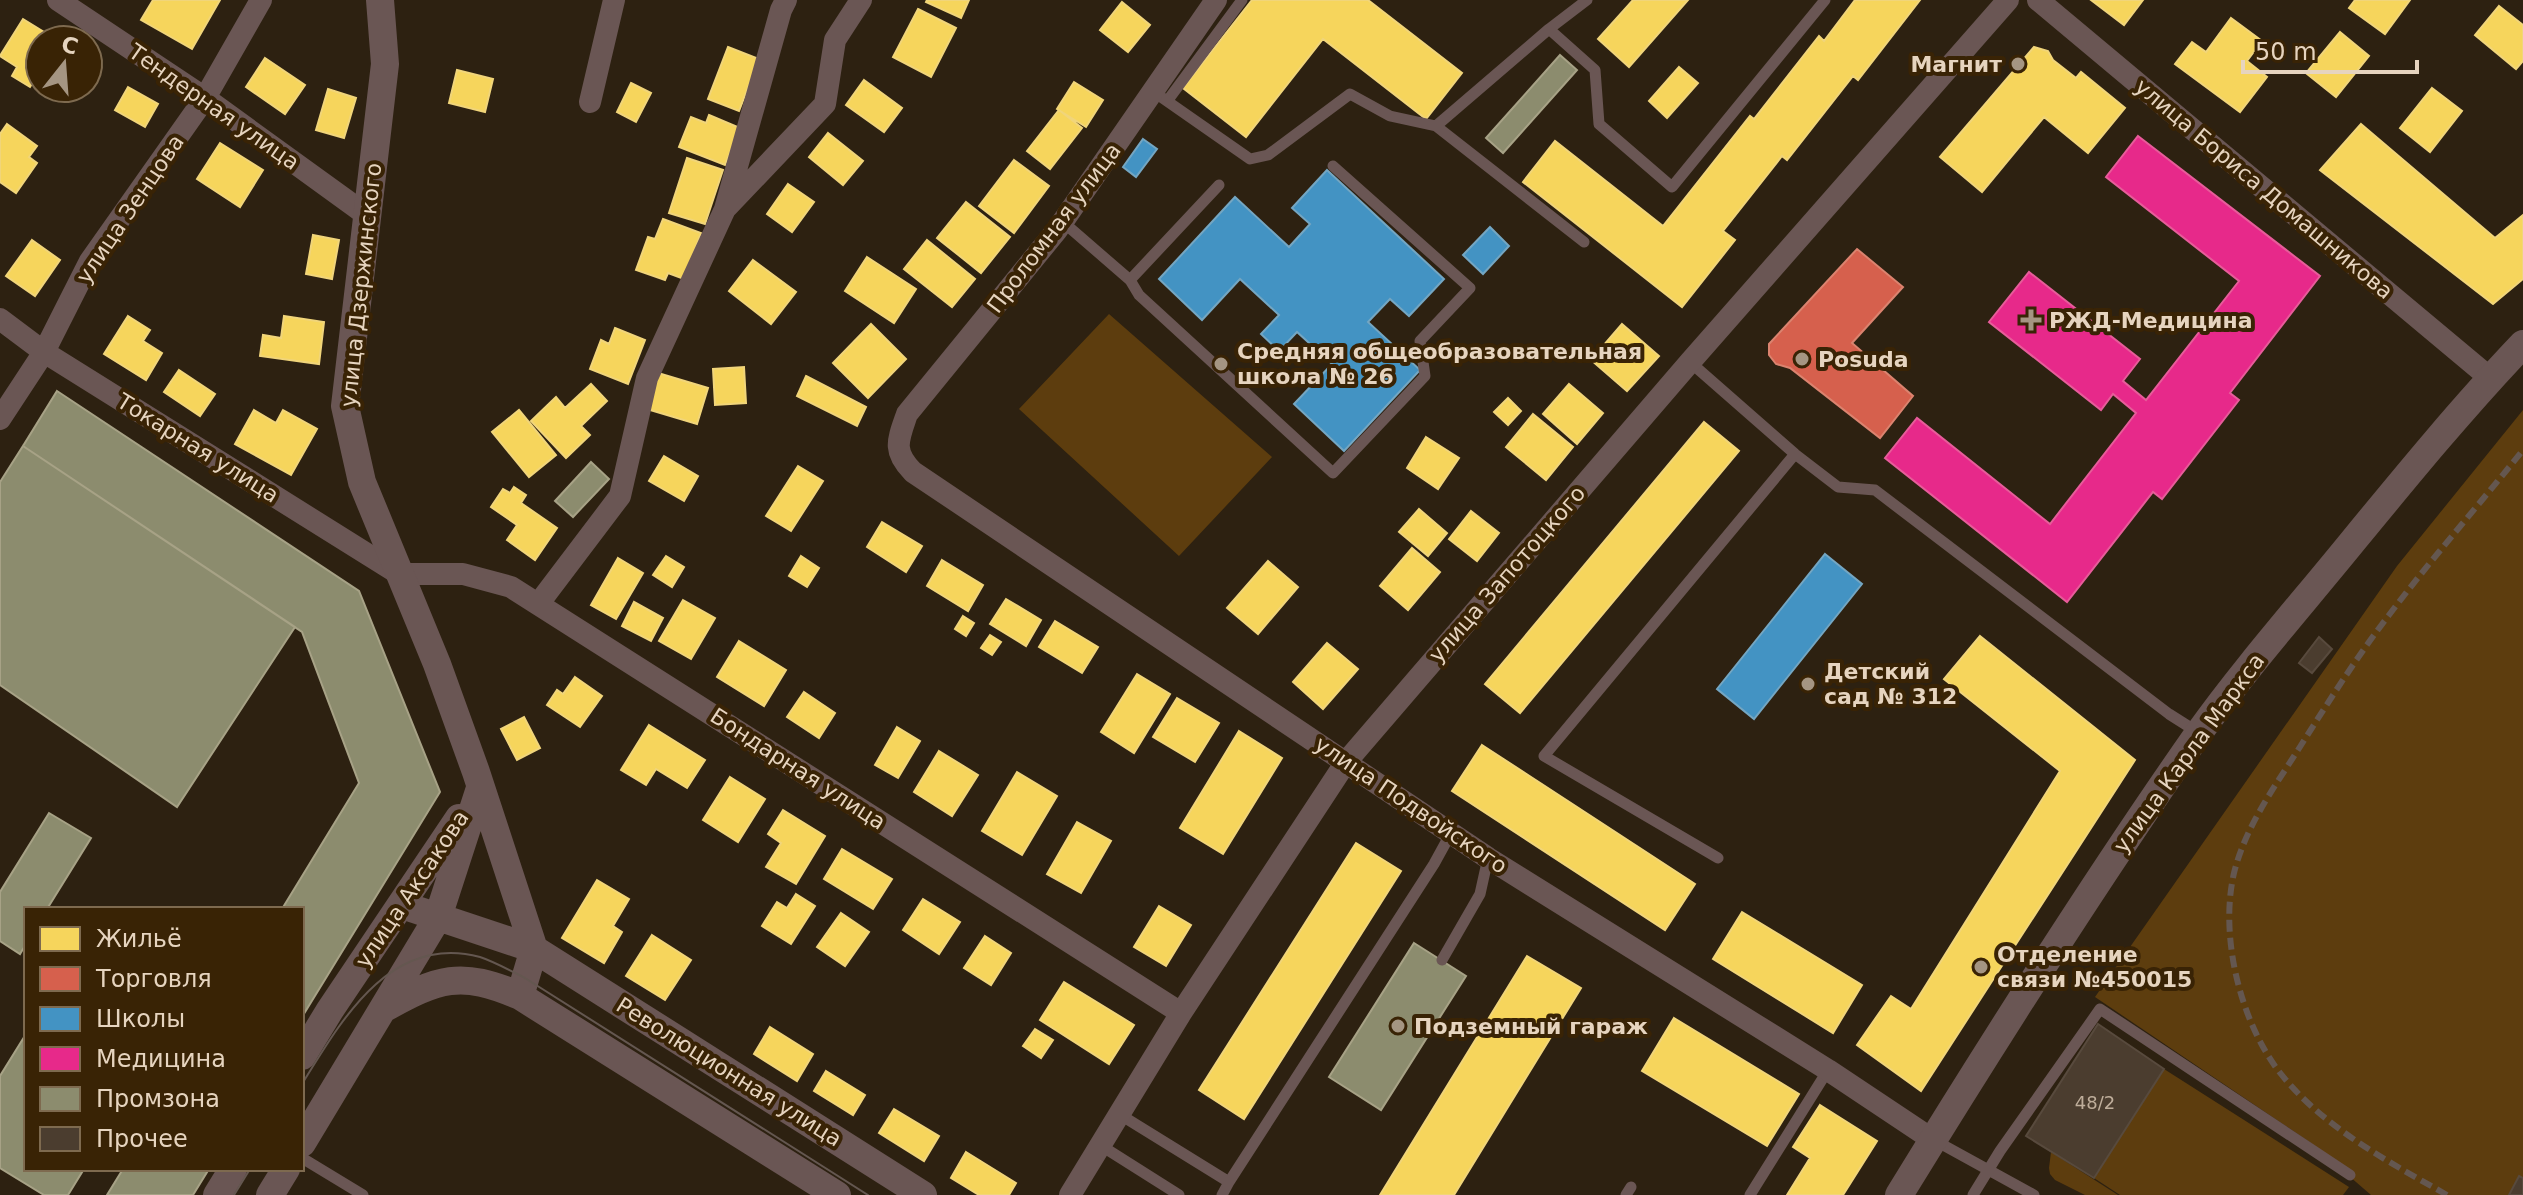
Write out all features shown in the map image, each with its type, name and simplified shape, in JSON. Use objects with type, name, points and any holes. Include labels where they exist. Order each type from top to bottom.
[{"type":"street","name":"Тендерная улица","points":[[58,0],[205,98],[368,216]]},
{"type":"street","name":"улица Зенцова","points":[[0,419],[44,352],[90,261],[205,98],[261,0]]},
{"type":"street","name":"улица Дзержинского","points":[[380,0],[385,64],[345,406],[362,482],[437,664],[480,788]]},
{"type":"street","points":[[590,102],[614,0]]},
{"type":"street","points":[[539,603],[620,496],[647,378],[725,209],[786,0]]},
{"type":"street","points":[[725,209],[825,104],[835,40],[861,0]]},
{"type":"street","name":"Проломная улица","points":[[900,455],[898,441],[907,414],[1161,96],[1216,0]]},
{"type":"street","name":"улица Запотоцкого","points":[[1070,1195],[1181,1013],[1346,762],[1690,362],[2008,0]]},
{"type":"street","name":"улица Бориса Домашникова","points":[[2038,0],[2490,378]]},
{"type":"street","name":"Токарная улица","points":[[0,319],[44,352],[399,574]]},
{"type":"street","name":"улица Карла Маркса","points":[[1899,1195],[2126,837],[2199,733],[2263,649],[2490,378],[2523,344]]},
{"type":"street","name":"улица Подвойского","points":[[900,455],[913,472],[1488,858],[1828,1070],[1933,1140]]},
{"type":"street","name":"Бондарная улица","points":[[399,574],[463,574],[511,587],[1181,1013]]},
{"type":"street","points":[[480,788],[534,949],[520,996]]},
{"type":"street","name":"улица Аксакова","points":[[304,1053],[480,788]]},
{"type":"street","name":"улица Аксакова","points":[[304,1140],[438,917],[480,788]]},
{"type":"street","name":"Революционная улица","points":[[402,905],[534,949],[923,1195]]},
{"type":"street","points":[[376,1021],[424,986],[460,979],[491,984],[520,996],[837,1195]]},
{"type":"street","points":[[217,1195],[232,1171]]},
{"type":"street","points":[[270,1195],[285,1171]]},
{"type":"lane","points":[[1242,0],[1161,96],[1250,159],[1268,155],[1350,94],[1390,116],[1436,126],[1584,242]]},
{"type":"lane","points":[[1436,126],[1587,0]]},
{"type":"lane","points":[[1549,29],[1595,70],[1599,124],[1672,187],[1825,0]]},
{"type":"lane","points":[[1063,222],[1130,280],[1139,295],[1333,473],[1425,376],[1420,341],[1470,288],[1333,166]]},
{"type":"lane","points":[[1130,280],[1219,185]]},
{"type":"lane","points":[[1690,362],[1795,454],[1838,487],[1875,490],[2169,714],[2199,733]]},
{"type":"lane","points":[[1718,858],[1544,756],[1795,454]]},
{"type":"lane","points":[[1222,1195],[1451,833]]},
{"type":"lane","points":[[1442,960],[1480,894],[1488,858]]},
{"type":"lane","points":[[1973,1195],[2100,1009],[2350,1175]]},
{"type":"lane","points":[[1750,1195],[1828,1070]]},
{"type":"lane","points":[[1119,1114],[1229,1182]]},
{"type":"lane","points":[[1933,1140],[2034,1195]]},
{"type":"lane","points":[[1100,1145],[1179,1195]]},
{"type":"lane","points":[[304,1159],[358,1194]]},
{"type":"shaded area","points":[[1109,314],[1272,457],[1179,556],[1019,409]]},
{"type":"shaded area","points":[[2523,410],[2523,1195],[2371,1195],[2311,1143],[2095,997],[2397,566]]},
{"type":"shaded area","points":[[2164,1069],[2349,1187],[2343,1195],[2120,1195],[2094,1178]]},
{"type":"shaded area","points":[[2051,1152],[2118,1195],[2085,1195],[2055,1180],[2049,1168]]},
{"type":"building: Жильё","points":[[153,0],[220,0],[192,49],[141,20]]},
{"type":"building: Жильё","points":[[927,0],[969,0],[961,18]]},
{"type":"building: Жильё","points":[[1252,0],[1368,0],[1462,73],[1426,119],[1323,39],[1246,137],[1183,88]]},
{"type":"building: Жильё","points":[[1633,0],[1688,0],[1629,67],[1598,39]]},
{"type":"building: Жильё","points":[[1855,0],[1920,0],[1858,80],[1853,76],[1787,160],[1782,156],[1723,231],[1735,240],[1682,307],[1523,182],[1555,141],[1663,226],[1750,116],[1754,119],[1819,36],[1824,41]]},
{"type":"building: Жильё","points":[[2091,0],[2143,0],[2124,25]]},
{"type":"building: Жильё","points":[[2355,0],[2410,0],[2385,34],[2349,8]]},
{"type":"building: Жильё","points":[[1122,2],[1150,25],[1128,52],[1100,30]]},
{"type":"building: Жильё","points":[[2499,6],[2523,25],[2523,61],[2516,69],[2475,35]]},
{"type":"building: Жильё","points":[[918,9],[956,28],[931,77],[893,57]]},
{"type":"building: Жильё","points":[[2231,18],[2262,41],[2247,61],[2267,77],[2240,112],[2175,64],[2192,42],[2206,52]]},
{"type":"building: Жильё","points":[[23,19],[31,24],[24,24],[24,83],[12,76],[17,67],[0,56]]},
{"type":"building: Жильё","points":[[2340,32],[2369,56],[2336,97],[2306,73]]},
{"type":"building: Жильё","points":[[728,47],[759,59],[739,111],[708,99]]},
{"type":"building: Жильё","points":[[2034,47],[2048,51],[2053,60],[2076,78],[2081,72],[2125,108],[2088,153],[2044,117],[1982,192],[1940,157]]},
{"type":"building: Жильё","points":[[265,58],[305,85],[285,114],[246,87]]},
{"type":"building: Жильё","points":[[1679,67],[1698,83],[1667,118],[1649,101]]},
{"type":"building: Жильё","points":[[457,70],[493,79],[485,112],[449,103]]},
{"type":"building: Жильё","points":[[864,80],[902,108],[884,132],[846,105]]},
{"type":"building: Жильё","points":[[1074,82],[1103,100],[1086,127],[1057,109]]},
{"type":"building: Жильё","points":[[631,83],[651,93],[636,122],[617,112]]},
{"type":"building: Жильё","points":[[128,87],[158,104],[145,127],[115,110]]},
{"type":"building: Жильё","points":[[2432,88],[2462,111],[2430,152],[2400,128]]},
{"type":"building: Жильё","points":[[328,89],[356,98],[344,138],[316,130]]},
{"type":"building: Жильё","points":[[1059,110],[1082,128],[1050,169],[1027,151]]},
{"type":"building: Жильё","points":[[709,115],[740,128],[725,165],[679,147],[691,117],[706,123]]},
{"type":"building: Жильё","points":[[7,124],[37,146],[29,157],[37,163],[16,193],[0,182],[0,134]]},
{"type":"building: Жильё","points":[[2361,124],[2495,238],[2523,215],[2523,279],[2493,304],[2320,170]]},
{"type":"building: Жильё","points":[[828,133],[863,161],[843,185],[809,157]]},
{"type":"building: Жильё","points":[[220,143],[263,170],[240,207],[197,179]]},
{"type":"building: Жильё","points":[[687,158],[723,170],[705,224],[669,213]]},
{"type":"building: Жильё","points":[[1014,160],[1049,186],[1014,233],[979,206]]},
{"type":"building: Жильё","points":[[788,184],[814,202],[792,232],[767,214]]},
{"type":"building: Жильё","points":[[966,202],[1010,237],[981,273],[937,238]]},
{"type":"building: Жильё","points":[[663,219],[701,233],[684,279],[668,273],[665,280],[636,270],[648,237],[655,239]]},
{"type":"building: Жильё","points":[[313,235],[339,240],[332,279],[306,274]]},
{"type":"building: Жильё","points":[[32,240],[60,260],[35,296],[6,276]]},
{"type":"building: Жильё","points":[[927,240],[975,279],[952,307],[904,269]]},
{"type":"building: Жильё","points":[[867,257],[916,289],[894,323],[845,291]]},
{"type":"building: Жильё","points":[[753,260],[796,292],[771,324],[729,291]]},
{"type":"building: Жильё","points":[[128,316],[150,330],[143,341],[162,353],[146,380],[104,354]]},
{"type":"building: Жильё","points":[[284,316],[324,322],[319,364],[260,356],[263,335],[281,338]]},
{"type":"building: Жильё","points":[[871,324],[906,359],[868,398],[833,363]]},
{"type":"building: Жильё","points":[[1622,324],[1659,356],[1627,391],[1591,360]]},
{"type":"building: Жильё","points":[[615,328],[645,340],[628,384],[590,369],[601,340],[609,344]]},
{"type":"building: Жильё","points":[[744,367],[746,403],[715,405],[713,369]]},
{"type":"building: Жильё","points":[[179,370],[215,394],[200,416],[164,392]]},
{"type":"building: Жильё","points":[[658,373],[708,388],[697,424],[647,409]]},
{"type":"building: Жильё","points":[[806,376],[866,407],[857,426],[797,396]]},
{"type":"building: Жильё","points":[[591,384],[607,401],[581,426],[590,435],[566,458],[531,421],[556,397],[565,408]]},
{"type":"building: Жильё","points":[[1569,384],[1603,413],[1577,444],[1543,414]]},
{"type":"building: Жильё","points":[[1508,398],[1521,411],[1508,425],[1494,412]]},
{"type":"building: Жильё","points":[[254,410],[276,423],[283,410],[317,429],[291,475],[235,444]]},
{"type":"building: Жильё","points":[[519,410],[556,455],[529,477],[492,432]]},
{"type":"building: Жильё","points":[[1533,414],[1573,447],[1546,480],[1506,447]]},
{"type":"building: Жильё","points":[[1704,422],[1739,451],[1520,713],[1485,684]]},
{"type":"building: Жильё","points":[[1426,437],[1459,458],[1438,489],[1407,468]]},
{"type":"building: Жильё","points":[[664,456],[698,476],[684,501],[649,481]]},
{"type":"building: Жильё","points":[[798,466],[823,481],[791,531],[766,516]]},
{"type":"building: Жильё","points":[[514,487],[526,495],[521,503],[557,528],[535,560],[507,540],[517,525],[491,507],[503,489],[510,493]]},
{"type":"building: Жильё","points":[[1419,509],[1447,533],[1428,556],[1399,532]]},
{"type":"building: Жильё","points":[[1471,511],[1499,533],[1477,561],[1449,539]]},
{"type":"building: Жильё","points":[[882,522],[922,546],[906,572],[867,547]]},
{"type":"building: Жильё","points":[[1412,548],[1440,572],[1408,610],[1380,586]]},
{"type":"building: Жильё","points":[[666,556],[684,567],[672,587],[653,575]]},
{"type":"building: Жильё","points":[[801,556],[819,568],[807,587],[789,576]]},
{"type":"building: Жильё","points":[[618,558],[643,573],[616,619],[591,605]]},
{"type":"building: Жильё","points":[[942,560],[983,585],[968,611],[927,586]]},
{"type":"building: Жильё","points":[[1268,561],[1298,587],[1258,634],[1227,608]]},
{"type":"building: Жильё","points":[[1006,599],[1041,620],[1026,646],[990,624]]},
{"type":"building: Жильё","points":[[683,600],[715,618],[691,659],[659,641]]},
{"type":"building: Жильё","points":[[634,602],[663,618],[651,641],[622,626]]},
{"type":"building: Жильё","points":[[963,616],[974,623],[966,636],[955,629]]},
{"type":"building: Жильё","points":[[1055,621],[1098,647],[1082,673],[1039,647]]},
{"type":"building: Жильё","points":[[990,635],[1001,642],[992,655],[981,648]]},
{"type":"building: Жильё","points":[[1980,636],[2135,760],[1921,1091],[1857,1045],[1891,996],[1911,1009],[2060,771],[1944,679]]},
{"type":"building: Жильё","points":[[739,641],[786,670],[764,706],[717,677]]},
{"type":"building: Жильё","points":[[1327,643],[1358,669],[1323,709],[1293,682]]},
{"type":"building: Жильё","points":[[1137,674],[1170,694],[1134,753],[1101,732]]},
{"type":"building: Жильё","points":[[575,677],[602,696],[580,727],[547,705],[557,690],[563,694]]},
{"type":"building: Жильё","points":[[804,692],[835,713],[819,738],[787,717]]},
{"type":"building: Жильё","points":[[1177,698],[1219,723],[1195,762],[1153,737]]},
{"type":"building: Жильё","points":[[524,717],[540,748],[517,760],[501,729]]},
{"type":"building: Жильё","points":[[649,725],[705,760],[687,788],[656,769],[646,785],[621,770]]},
{"type":"building: Жильё","points":[[897,727],[920,741],[898,778],[875,765]]},
{"type":"building: Жильё","points":[[1239,731],[1282,758],[1223,854],[1180,828]]},
{"type":"building: Жильё","points":[[1482,745],[1695,884],[1665,930],[1452,791]]},
{"type":"building: Жильё","points":[[939,751],[978,775],[952,816],[914,792]]},
{"type":"building: Жильё","points":[[1017,772],[1057,796],[1022,855],[982,831]]},
{"type":"building: Жильё","points":[[730,777],[765,799],[738,842],[703,820]]},
{"type":"building: Жильё","points":[[783,810],[825,836],[796,884],[766,867],[781,843],[768,834]]},
{"type":"building: Жильё","points":[[1077,822],[1111,841],[1081,893],[1047,874]]},
{"type":"building: Жильё","points":[[1356,843],[1401,871],[1244,1119],[1199,1090]]},
{"type":"building: Жильё","points":[[842,849],[892,879],[873,909],[824,879]]},
{"type":"building: Жильё","points":[[597,880],[629,899],[613,926],[622,932],[604,963],[562,938]]},
{"type":"building: Жильё","points":[[796,894],[815,906],[791,944],[762,926],[777,902],[787,908]]},
{"type":"building: Жильё","points":[[923,899],[960,922],[939,954],[903,930]]},
{"type":"building: Жильё","points":[[1159,906],[1191,925],[1166,966],[1134,947]]},
{"type":"building: Жильё","points":[[1742,912],[1862,985],[1833,1033],[1713,959]]},
{"type":"building: Жильё","points":[[841,913],[869,932],[845,966],[817,947]]},
{"type":"building: Жильё","points":[[652,935],[691,960],[665,1000],[626,976]]},
{"type":"building: Жильё","points":[[985,936],[1011,953],[991,985],[964,968]]},
{"type":"building: Жильё","points":[[1527,956],[1581,988],[1454,1195],[1380,1195]]},
{"type":"building: Жильё","points":[[1064,982],[1134,1025],[1109,1064],[1040,1020]]},
{"type":"building: Жильё","points":[[1674,1018],[1799,1094],[1767,1146],[1642,1071]]},
{"type":"building: Жильё","points":[[770,1027],[813,1054],[797,1081],[754,1054]]},
{"type":"building: Жильё","points":[[1035,1029],[1053,1040],[1041,1058],[1023,1046]]},
{"type":"building: Жильё","points":[[826,1071],[865,1095],[853,1115],[814,1091]]},
{"type":"building: Жильё","points":[[1820,1105],[1877,1141],[1843,1195],[1787,1195],[1810,1158],[1793,1147]]},
{"type":"building: Жильё","points":[[894,1109],[939,1136],[924,1161],[879,1133]]},
{"type":"building: Жильё","points":[[966,1152],[1016,1183],[1009,1195],[979,1195],[951,1178]]},
{"type":"building: Торговля","points":[[1857,249],[1903,287],[1852,343],[1913,396],[1880,438],[1790,368],[1776,364],[1769,355],[1769,344]]},
{"type":"building: Школы","points":[[1143,139],[1157,149],[1136,177],[1123,167]]},
{"type":"building: Школы","points":[[1327,170],[1444,279],[1409,316],[1390,299],[1368,322],[1420,370],[1344,451],[1294,404],[1332,364],[1297,332],[1279,351],[1261,334],[1279,315],[1240,279],[1202,320],[1159,279],[1235,197],[1289,247],[1310,224],[1292,208]]},
{"type":"building: Школы","points":[[1490,227],[1509,246],[1483,274],[1463,255]]},
{"type":"building: Школы","points":[[1825,554],[1862,584],[1754,719],[1717,689]]},
{"type":"building: Медицина","points":[[2138,136],[2320,276],[2230,393],[2239,400],[2162,499],[2153,492],[2067,602],[1885,458],[1917,418],[2050,524],[2136,413],[2113,394],[2101,410],[1989,322],[2029,272],[2140,359],[2123,381],[2146,400],[2239,281],[2106,177]]},
{"type":"building: Промзона","points":[[1560,55],[1577,70],[1503,153],[1486,138]]},
{"type":"building: Промзона","points":[[57,391],[359,591],[440,792],[304,1014],[304,907],[283,907],[359,783],[302,632],[23,446]]},
{"type":"building: Промзона","points":[[23,446],[295,627],[177,807],[0,685],[0,482]]},
{"type":"building: Промзона","points":[[591,462],[609,479],[573,517],[555,501]]},
{"type":"building: Промзона","points":[[49,813],[91,838],[48,907],[24,907],[24,947],[20,954],[0,941],[0,892]]},
{"type":"building: Промзона","name":"Подземный гараж","points":[[1414,943],[1466,976],[1381,1110],[1329,1077]]},
{"type":"building: Промзона","points":[[24,1037],[24,1171],[83,1171],[68,1195],[44,1195],[0,1168],[0,1076]]},
{"type":"building: Промзона","points":[[122,1171],[208,1171],[193,1195],[107,1195]]},
{"type":"building: Прочее","points":[[2319,637],[2332,649],[2312,673],[2299,663]]},
{"type":"building: Прочее","points":[[2098,1024],[2164,1069],[2094,1178],[2026,1136]]},
{"type":"building: Прочее","points":[[2519,1176],[2523,1178],[2523,1195],[2509,1195]]},
{"type":"tram line","points":[[304,1081],[352,1010],[394,970],[420,958],[448,953],[480,957],[525,978],[868,1195]]},
{"type":"tram line","points":[[234,1195],[249,1171]]},
{"type":"railway","points":[[2447,1195],[2337,1127],[2281,1074],[2255,1030],[2237,979],[2229,924],[2230,898],[2239,856],[2252,825],[2331,698],[2405,594],[2523,450]]},
{"type":"place","name":"Магнит","points":[[2018,64]]},
{"type":"place","name":"РЖД-Медицина","points":[[2031,320]]},
{"type":"place","name":"Posuda","points":[[1802,359]]},
{"type":"place","name":"Средняя общеобразовательная школа № 26","points":[[1221,364]]},
{"type":"place","name":"Детский сад № 312","points":[[1808,684]]},
{"type":"place","name":"Отделение связи №450015","points":[[1981,967]]},
{"type":"place","name":"Подземный гараж","points":[[1398,1026]]}]
